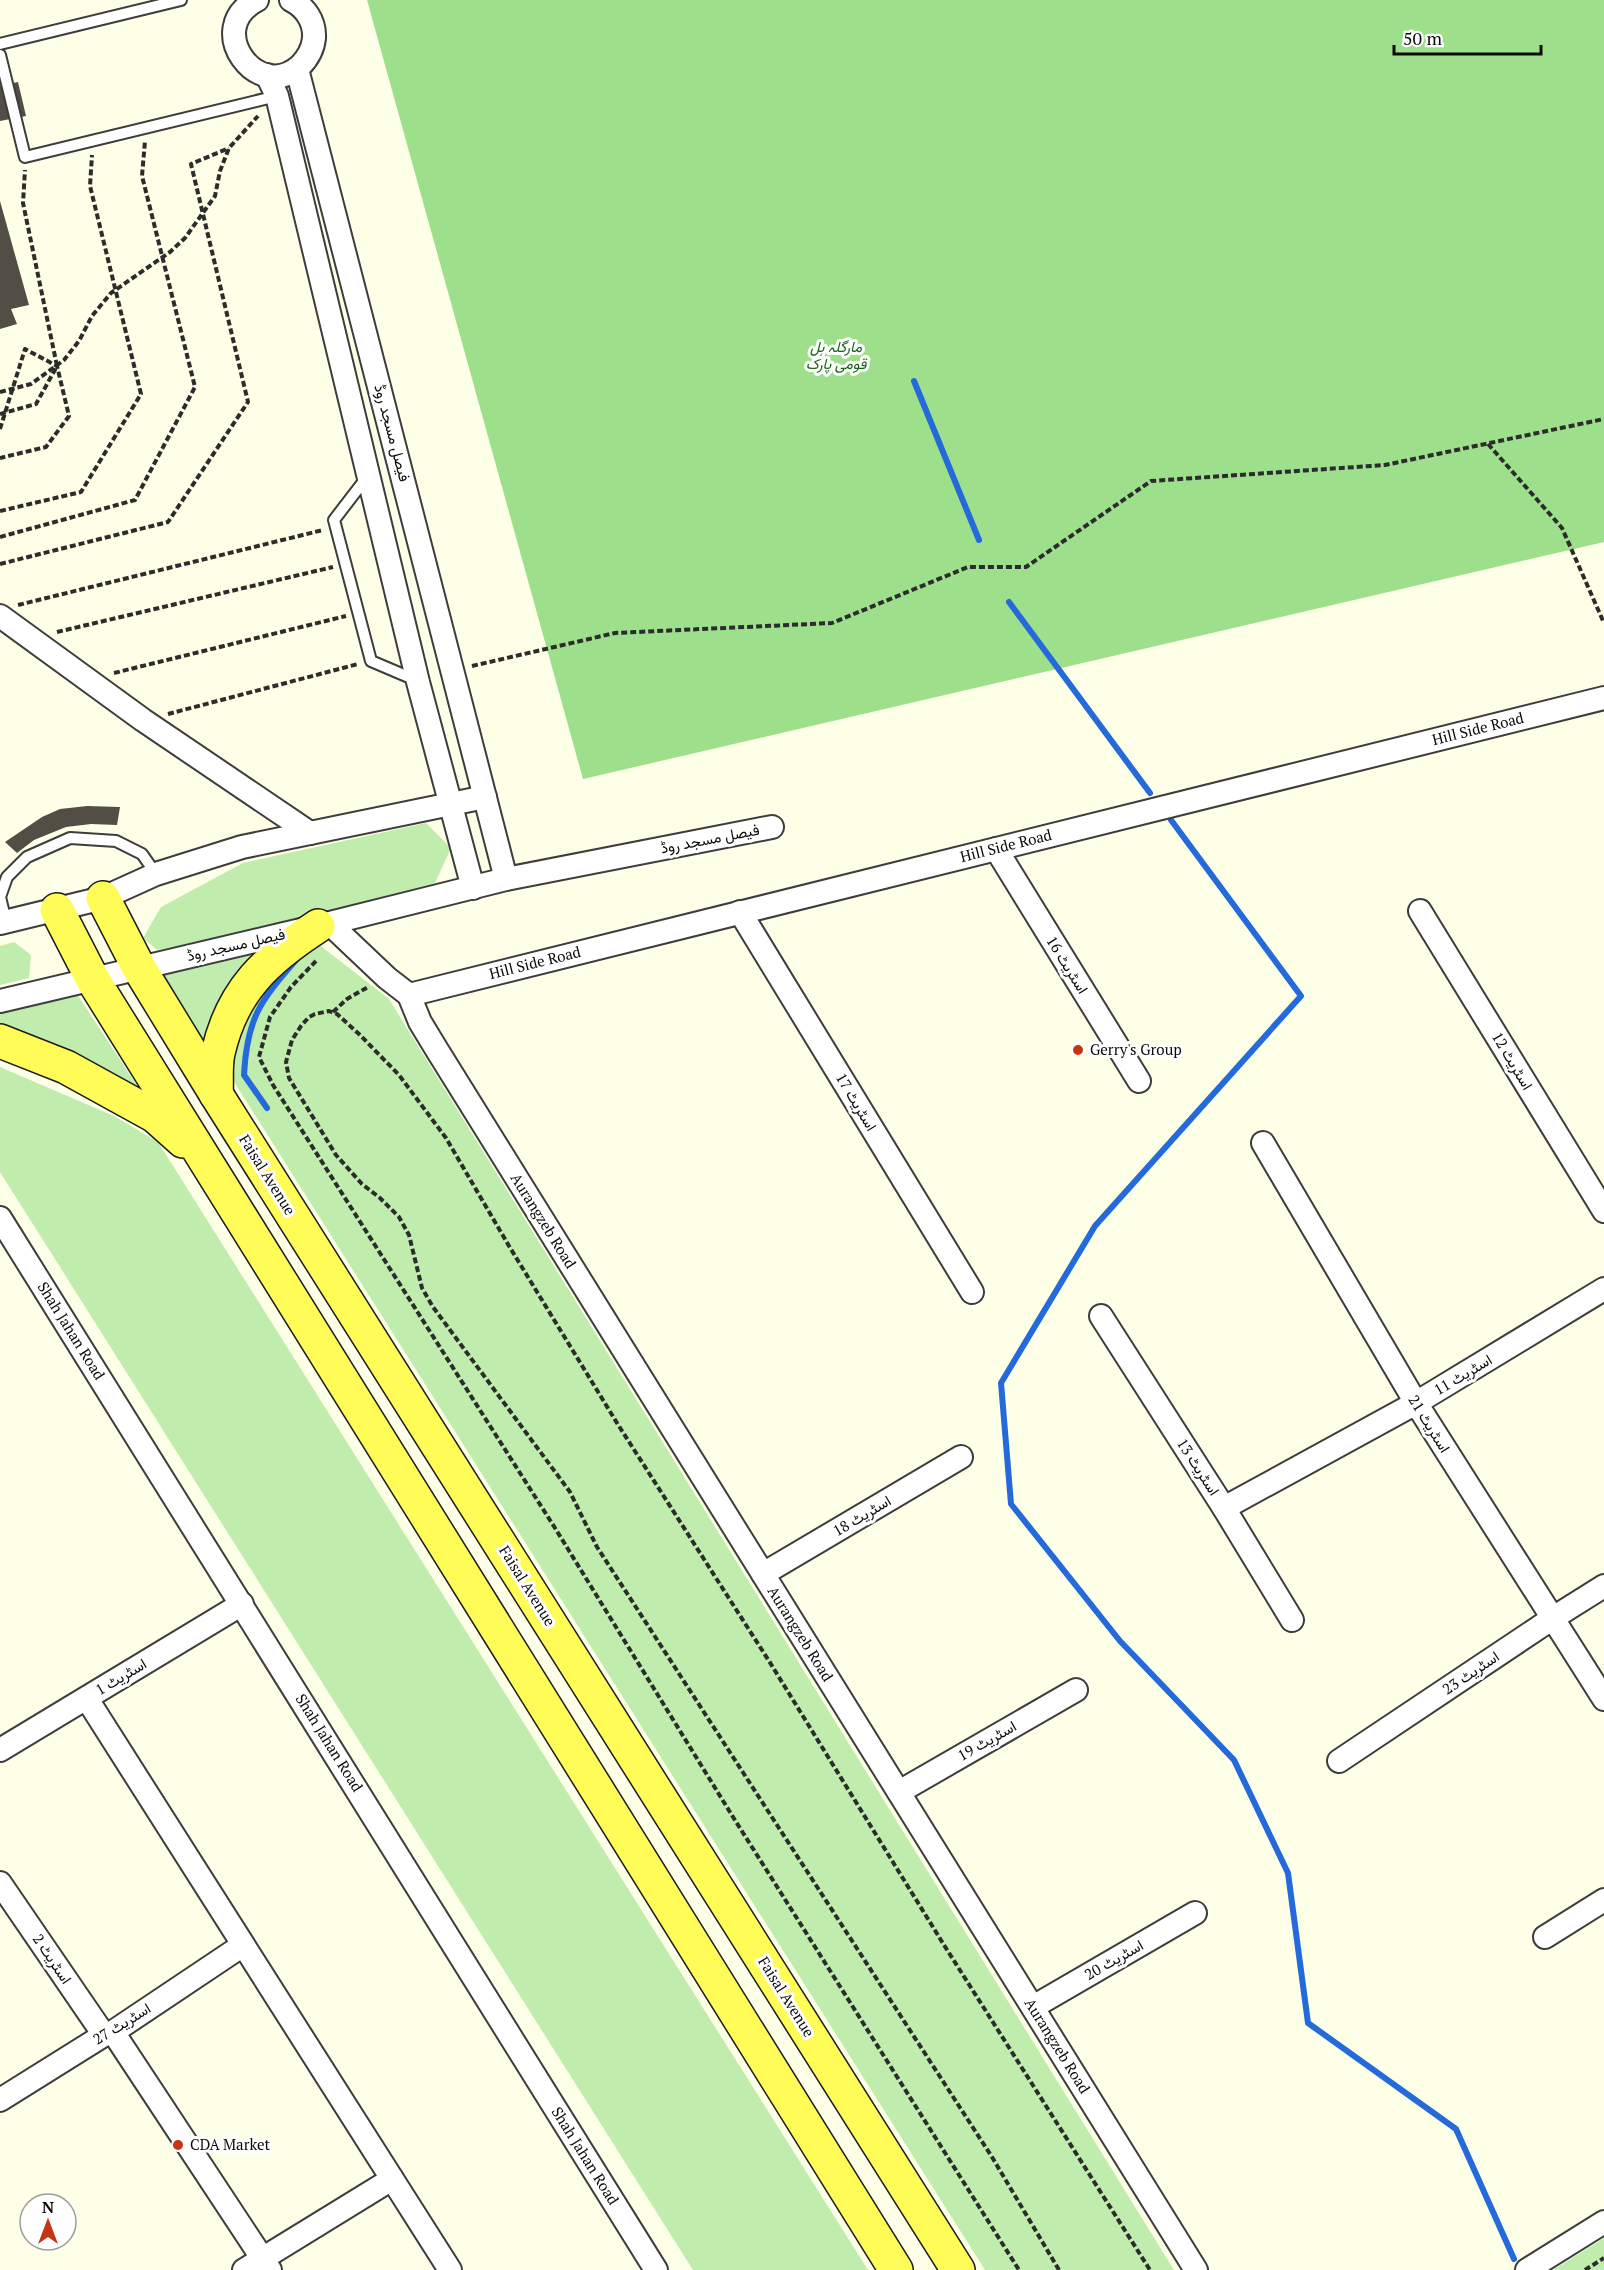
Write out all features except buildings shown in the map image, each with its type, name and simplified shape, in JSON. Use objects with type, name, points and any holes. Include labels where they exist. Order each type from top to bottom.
[{"type":"main road","name":"Faisal Avenue","points":[[103,898],[139,968],[216,1094],[958,2270]]},
{"type":"main road","points":[[57,910],[93,980],[896,2270]]},
{"type":"main road","points":[[216,1094],[218,1054],[230,1018],[247,984],[271,959],[324,925]]},
{"type":"main road","points":[[0,1041],[66,1067],[155,1116],[205,1160]]},
{"type":"street","points":[[252,1],[241,13],[235,25],[234,38],[237,51],[244,62],[254,70],[267,75],[288,73],[297,69],[312,49],[314,36],[312,24],[307,13],[291,0]]},
{"type":"street","name":"فیصل مسجد روڈ","points":[[297,69],[506,879]]},
{"type":"street","points":[[267,75],[277,96],[418,682],[472,888]]},
{"type":"street","points":[[6,611],[30,638],[87,680],[142,720],[310,833]]},
{"type":"street","name":"Hill Side Road","points":[[409,995],[1604,698]]},
{"type":"street","points":[[3,922],[103,898],[156,874],[242,847],[485,797]]},
{"type":"street","name":"فیصل مسجد روڈ","points":[[0,1001],[324,925],[506,879],[772,827]]},
{"type":"street","name":"اسٹریٹ 16","points":[[996,849],[1139,1081]]},
{"type":"street","name":"اسٹریٹ 12","points":[[1420,911],[1604,1211]]},
{"type":"street","name":"اسٹریٹ 17","points":[[740,912],[972,1292]]},
{"type":"street","points":[[324,925],[409,995]]},
{"type":"street","name":"Aurangzeb Road","points":[[409,995],[426,1032],[1196,2270]]},
{"type":"street","name":"اسٹریٹ 21","points":[[1263,1143],[1416,1403],[1604,1699]]},
{"type":"street","name":"Shah Jahan Road","points":[[0,1218],[656,2270]]},
{"type":"street","name":"اسٹریٹ 11","points":[[1224,1508],[1416,1403],[1604,1289]]},
{"type":"street","name":"اسٹریٹ 13","points":[[1101,1316],[1224,1508],[1292,1620]]},
{"type":"street","name":"اسٹریٹ 18","points":[[763,1574],[961,1457]]},
{"type":"street","name":"اسٹریٹ 23","points":[[1339,1761],[1604,1586]]},
{"type":"street","name":"اسٹریٹ 1","points":[[0,1750],[242,1604]]},
{"type":"street","name":"اسٹریٹ 19","points":[[899,1792],[1076,1690]]},
{"type":"street","points":[[87,1698],[450,2270]]},
{"type":"street","name":"اسٹریٹ 2","points":[[0,1883],[109,2033],[259,2266]]},
{"type":"street","points":[[1545,1938],[1604,1900]]},
{"type":"street","name":"اسٹریٹ 20","points":[[1033,2007],[1196,1913]]},
{"type":"street","name":"اسٹریٹ 27","points":[[0,2100],[109,2033],[243,1945]]},
{"type":"street","points":[[259,2266],[392,2179]]},
{"type":"street","points":[[1527,2270],[1604,2222]]},
{"type":"lane","points":[[0,44],[181,0]]},
{"type":"lane","points":[[0,56],[25,157],[277,96]]},
{"type":"lane","points":[[368,476],[334,520],[370,661],[418,682]]},
{"type":"lane","points":[[3,922],[0,897],[7,877],[27,857],[70,838],[116,841],[142,854],[156,874]]},
{"type":"path","points":[[0,392],[31,384],[57,366],[79,341],[92,316],[116,290],[161,258],[184,238],[215,195],[220,171],[229,148],[277,96]]},
{"type":"path","points":[[0,537],[135,500],[195,387],[142,176],[147,128]]},
{"type":"path","points":[[0,511],[81,492],[141,394],[90,186],[93,141]]},
{"type":"path","points":[[0,564],[168,522],[248,402],[190,164],[229,148]]},
{"type":"path","points":[[0,458],[46,447],[69,416],[23,203],[25,157]]},
{"type":"path","points":[[0,429],[3,413],[25,349],[57,366]]},
{"type":"path","points":[[3,413],[36,404],[57,366]]},
{"type":"path","points":[[453,670],[615,633],[832,622],[968,567],[1026,567],[1151,481],[1385,465],[1604,420]]},
{"type":"path","points":[[1487,444],[1562,528],[1604,624]]},
{"type":"path","points":[[6,611],[336,527]]},
{"type":"path","points":[[30,638],[345,564]]},
{"type":"path","points":[[87,680],[358,613]]},
{"type":"path","points":[[142,720],[370,661]]},
{"type":"path","points":[[351,945],[321,955],[291,987],[270,1017],[259,1057],[273,1085],[549,1518],[740,1827],[1019,2270]]},
{"type":"path","points":[[332,1012],[347,999],[387,978]]},
{"type":"path","points":[[1059,2270],[985,2147],[597,1547],[570,1492],[433,1307],[422,1287],[409,1235],[399,1217],[362,1184],[336,1155],[289,1078],[286,1062],[292,1040],[309,1017],[332,1012],[337,1014],[399,1075],[446,1138],[617,1423],[769,1661],[938,1935],[1150,2270]]},
{"type":"path","points":[[1585,2270],[1604,2258]]},
{"type":"green space","name":"مارگلہ ہل قومی پارک","points":[[367,0],[1604,0],[1604,542],[583,779]]},
{"type":"green space","points":[[426,823],[451,848],[435,883],[211,940],[157,950],[143,938],[161,907],[243,863]]},
{"type":"green space","points":[[313,940],[389,999],[1174,2270],[985,2270],[229,1074],[240,1019],[263,982]]},
{"type":"green space","points":[[14,942],[31,955],[29,978],[0,985],[0,946]]},
{"type":"green space","points":[[270,947],[209,1050],[158,975]]},
{"type":"green space","points":[[77,994],[149,1104],[0,1031],[0,1011]]},
{"type":"green space","points":[[0,1067],[114,1116],[158,1142],[868,2270],[693,2270],[0,1172]]},
{"type":"green space","points":[[1604,2238],[1604,2270],[1553,2270]]},
{"type":"waterway","points":[[914,381],[979,540]]},
{"type":"waterway","points":[[1009,602],[1150,793]]},
{"type":"waterway","points":[[1171,820],[1301,996],[1095,1226],[1001,1383],[1011,1504],[1120,1641],[1234,1760],[1288,1873],[1308,2023],[1456,2129],[1514,2259]]},
{"type":"waterway","points":[[267,1108],[244,1075],[248,1039],[252,1024],[265,999],[297,959]]},
{"type":"place","name":"Gerry's Group","points":[[1078,1050]]},
{"type":"place","name":"CDA Market","points":[[178,2145]]}]
